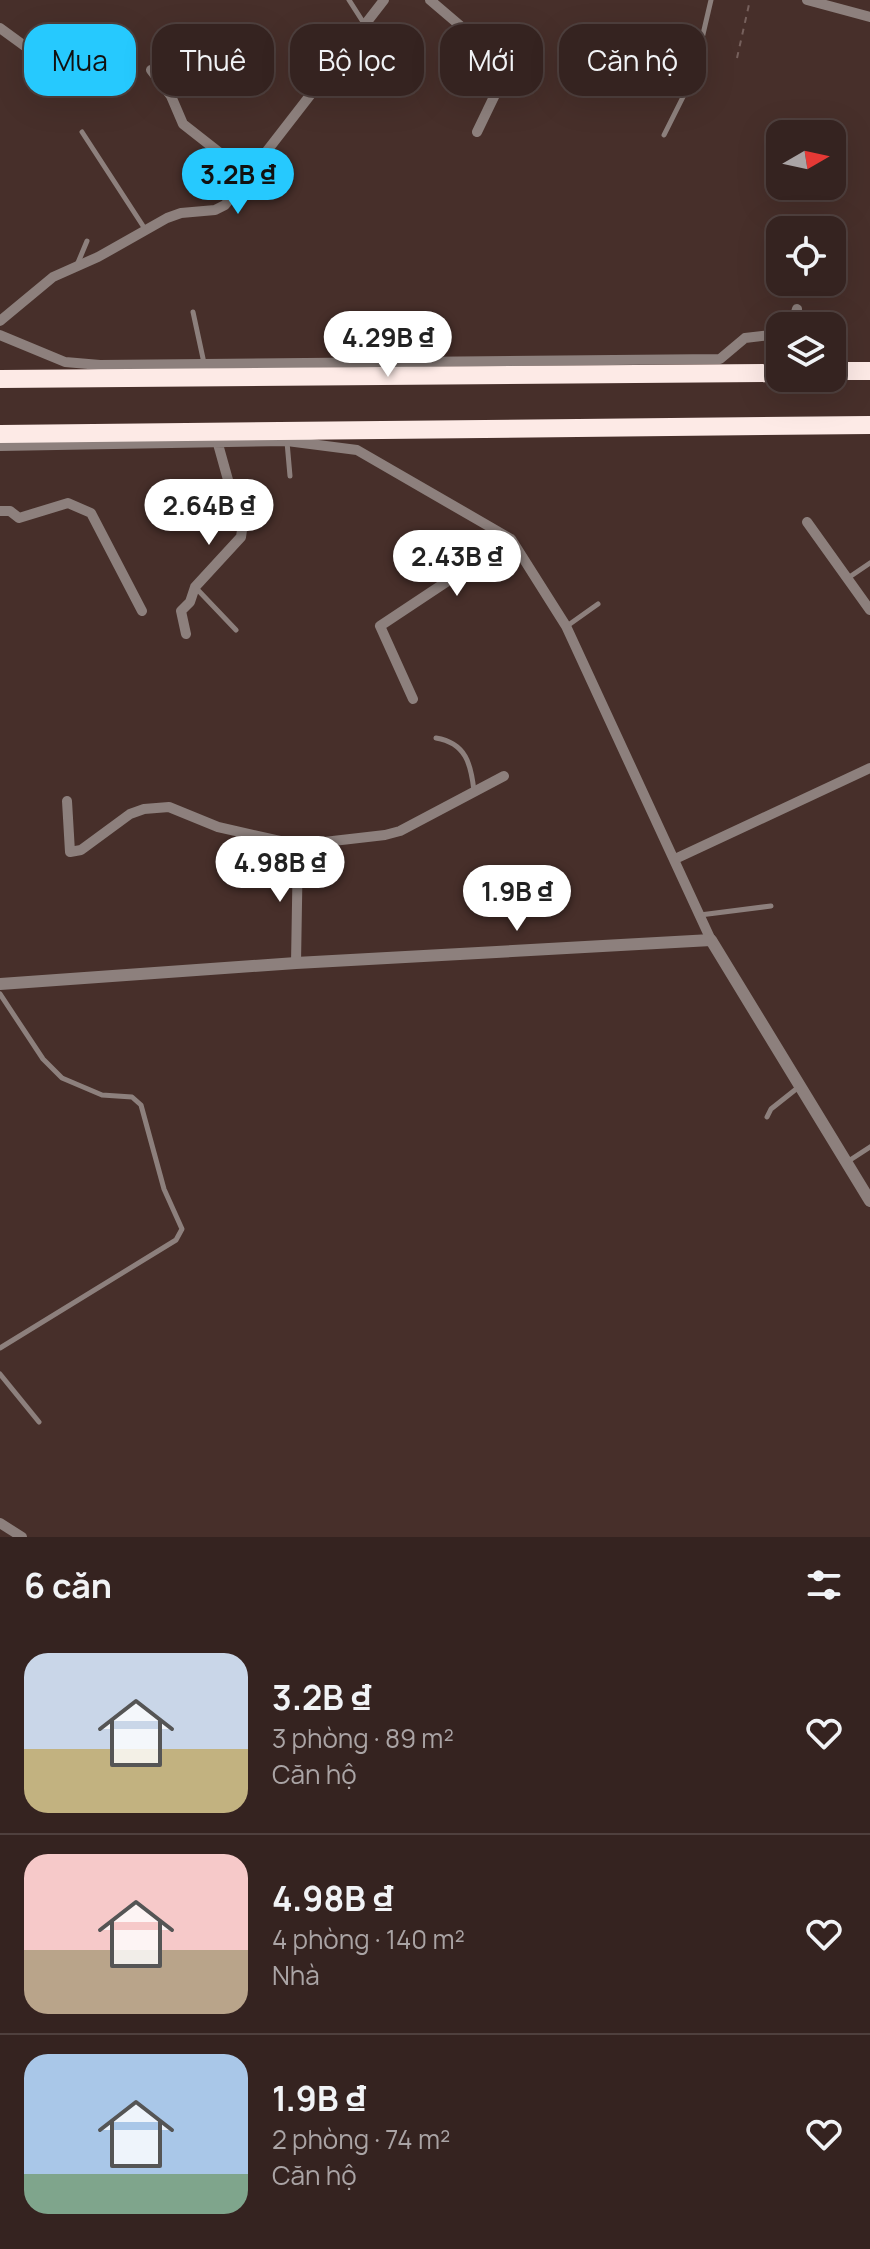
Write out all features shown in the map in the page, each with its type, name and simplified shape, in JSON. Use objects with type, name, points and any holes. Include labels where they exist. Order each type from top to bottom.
[{"type":"highway","points":[[846,371],[870,371]]},
{"type":"highway","points":[[0,379],[766,373]]},
{"type":"highway","points":[[0,434],[870,425]]},
{"type":"street","points":[[366,24],[384,0]]},
{"type":"street","points":[[430,0],[458,24]]},
{"type":"street","points":[[807,0],[870,17]]},
{"type":"street","points":[[0,28],[24,46]]},
{"type":"street","points":[[151,70],[171,96],[183,124],[248,175]]},
{"type":"street","points":[[0,321],[53,277],[181,213],[215,210],[225,205],[310,96]]},
{"type":"street","points":[[477,132],[494,96]]},
{"type":"street","points":[[0,335],[78,365],[720,359],[745,338],[766,336]]},
{"type":"street","points":[[0,446],[287,441],[357,450],[511,539],[566,626],[711,940],[870,1201]]},
{"type":"street","points":[[186,634],[180,615],[190,602],[195,587],[241,537],[242,530],[218,444]]},
{"type":"street","points":[[0,511],[10,511],[19,518],[68,503],[91,513],[142,611]]},
{"type":"street","points":[[807,522],[870,610]]},
{"type":"street","points":[[413,699],[380,626],[511,539]]},
{"type":"street","points":[[675,859],[870,768]]},
{"type":"street","points":[[67,801],[70,852],[81,850],[130,814],[144,809],[169,807],[218,827],[298,845],[400,831],[504,776]]},
{"type":"street","points":[[296,963],[298,845]]},
{"type":"street","points":[[0,984],[296,963],[711,940]]},
{"type":"street","points":[[0,1523],[22,1537]]},
{"type":"lane","points":[[349,0],[364,24]]},
{"type":"lane","points":[[664,135],[693,77],[711,0]]},
{"type":"lane","points":[[82,132],[146,230]]},
{"type":"lane","points":[[77,265],[87,241]]},
{"type":"lane","points":[[193,312],[204,363]]},
{"type":"lane","points":[[287,441],[290,476]]},
{"type":"lane","points":[[848,578],[870,563]]},
{"type":"lane","points":[[195,587],[236,630]]},
{"type":"lane","points":[[566,626],[598,604]]},
{"type":"lane","points":[[436,738],[457,746],[469,759],[474,791]]},
{"type":"lane","points":[[698,915],[771,906]]},
{"type":"lane","points":[[0,994],[34,1048],[62,1078],[102,1095],[137,1099],[164,1189],[182,1229],[176,1240],[0,1348]]},
{"type":"lane","points":[[767,1117],[771,1109],[801,1085]]},
{"type":"lane","points":[[847,1162],[870,1147]]},
{"type":"lane","points":[[0,1374],[39,1422]]},
{"type":"path","points":[[737,58],[750,0]]}]
